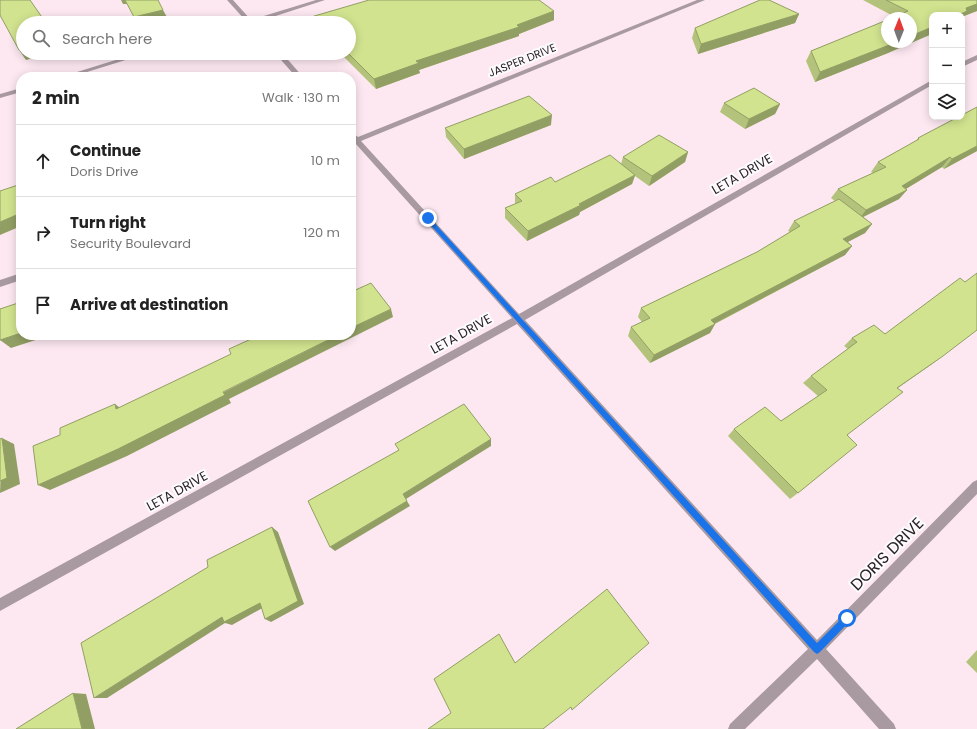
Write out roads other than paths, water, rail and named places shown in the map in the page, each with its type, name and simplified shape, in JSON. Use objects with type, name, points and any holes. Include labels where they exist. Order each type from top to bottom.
[{"type":"street","points":[[230,0],[243,16]]},
{"type":"street","points":[[271,16],[322,0]]},
{"type":"street","name":"JASPER DRIVE","points":[[356,138],[702,0]]},
{"type":"street","points":[[965,63],[977,57]]},
{"type":"street","points":[[81,72],[121,60]]},
{"type":"street","points":[[284,60],[295,72]]},
{"type":"street","name":"LETA DRIVE","points":[[0,605],[518,319],[929,84]]},
{"type":"street","points":[[0,96],[16,91]]},
{"type":"street","points":[[356,142],[889,729]]},
{"type":"street","points":[[0,284],[16,278]]},
{"type":"street","name":"DORIS DRIVE","points":[[735,729],[817,649],[977,486]]}]
